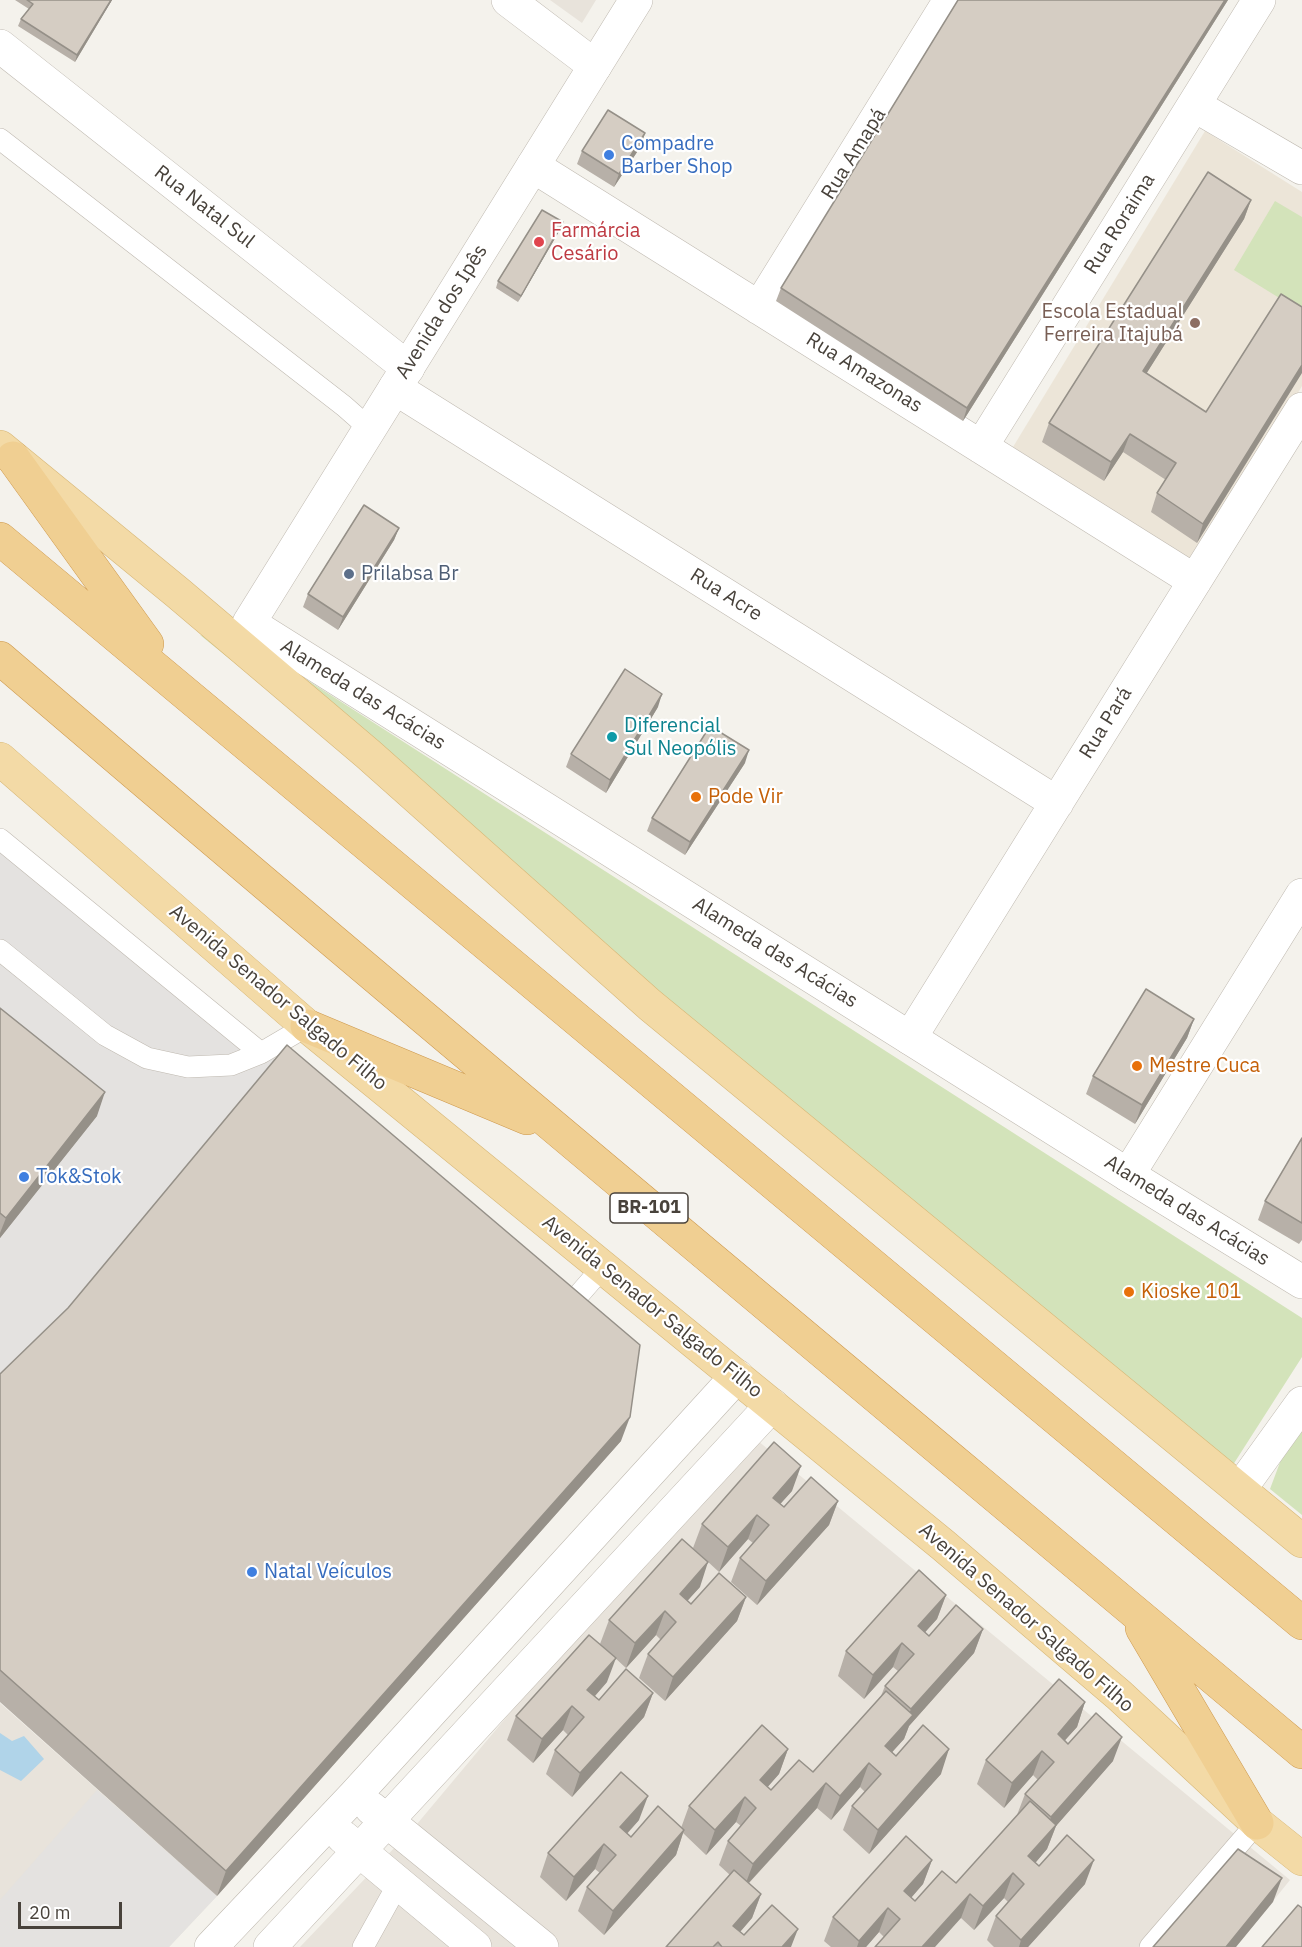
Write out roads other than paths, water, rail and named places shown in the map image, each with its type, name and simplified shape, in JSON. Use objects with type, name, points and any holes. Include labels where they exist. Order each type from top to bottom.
[{"type":"highway","points":[[6,453],[174,682]]},
{"type":"highway","points":[[0,539],[1302,1623]]},
{"type":"highway","name":"BR-101","points":[[0,658],[300,915],[1302,1752]]},
{"type":"highway","points":[[308,1026],[555,1129]]},
{"type":"highway","points":[[1215,1550],[1302,1596]]},
{"type":"highway","points":[[1130,1608],[1257,1823]]},
{"type":"main road","points":[[6,453],[178,593],[368,754],[650,1005],[1302,1541]]},
{"type":"main road","name":"Avenida Senador Salgado Filho","points":[[0,759],[308,1026],[943,1545],[1119,1695],[1257,1823],[1302,1859]]},
{"type":"street","points":[[508,0],[595,66]]},
{"type":"street","name":"Avenida dos Ipês","points":[[249,623],[636,0]]},
{"type":"street","name":"Rua Amapá","points":[[759,308],[950,0]]},
{"type":"street","name":"Rua Roraima","points":[[981,447],[1259,0]]},
{"type":"street","name":"Rua Natal Sul","points":[[0,46],[401,378]]},
{"type":"street","points":[[1194,105],[1302,168]]},
{"type":"street","name":"Rua Amazonas","points":[[533,166],[1195,581]]},
{"type":"street","name":"Rua Acre","points":[[401,378],[1057,802]]},
{"type":"street","name":"Rua Pará","points":[[910,1038],[1302,409]]},
{"type":"street","name":"Alameda das Acácias","points":[[249,623],[1302,1282]]},
{"type":"street","points":[[1128,1175],[1302,895]]},
{"type":"street","points":[[211,1947],[354,1796],[737,1376]]},
{"type":"street","points":[[1240,1489],[1302,1402]]},
{"type":"street","points":[[270,1947],[772,1406]]},
{"type":"street","points":[[354,1796],[542,1947]]},
{"type":"street","points":[[328,1824],[476,1947]]},
{"type":"lane","points":[[0,139],[344,406],[370,429]]},
{"type":"lane","points":[[0,839],[261,1053]]},
{"type":"lane","points":[[0,950],[105,1035],[147,1058],[188,1067],[231,1065],[261,1053],[308,1026]]},
{"type":"lane","points":[[548,1330],[603,1267]]},
{"type":"lane","points":[[1150,1947],[1257,1823]]},
{"type":"lane","points":[[363,1947],[398,1884]]},
{"type":"water","points":[[0,1733],[12,1741],[24,1736],[44,1759],[21,1781],[0,1770]]},
{"type":"place","name":"Compadre Barber Shop","points":[[609,155]]},
{"type":"place","name":"Farmárcia Cesário","points":[[539,242]]},
{"type":"place","name":"Escola Estadual Ferreira Itajubá","points":[[1195,323]]},
{"type":"place","name":"Prilabsa Br","points":[[349,574]]},
{"type":"place","name":"Diferencial Sul Neopólis","points":[[612,737]]},
{"type":"place","name":"Pode Vir","points":[[696,797]]},
{"type":"place","name":"Mestre Cuca","points":[[1137,1066]]},
{"type":"place","name":"Tok&Stok","points":[[24,1177]]},
{"type":"place","name":"Kioske 101","points":[[1129,1292]]},
{"type":"place","name":"Natal Veículos","points":[[252,1572]]}]
